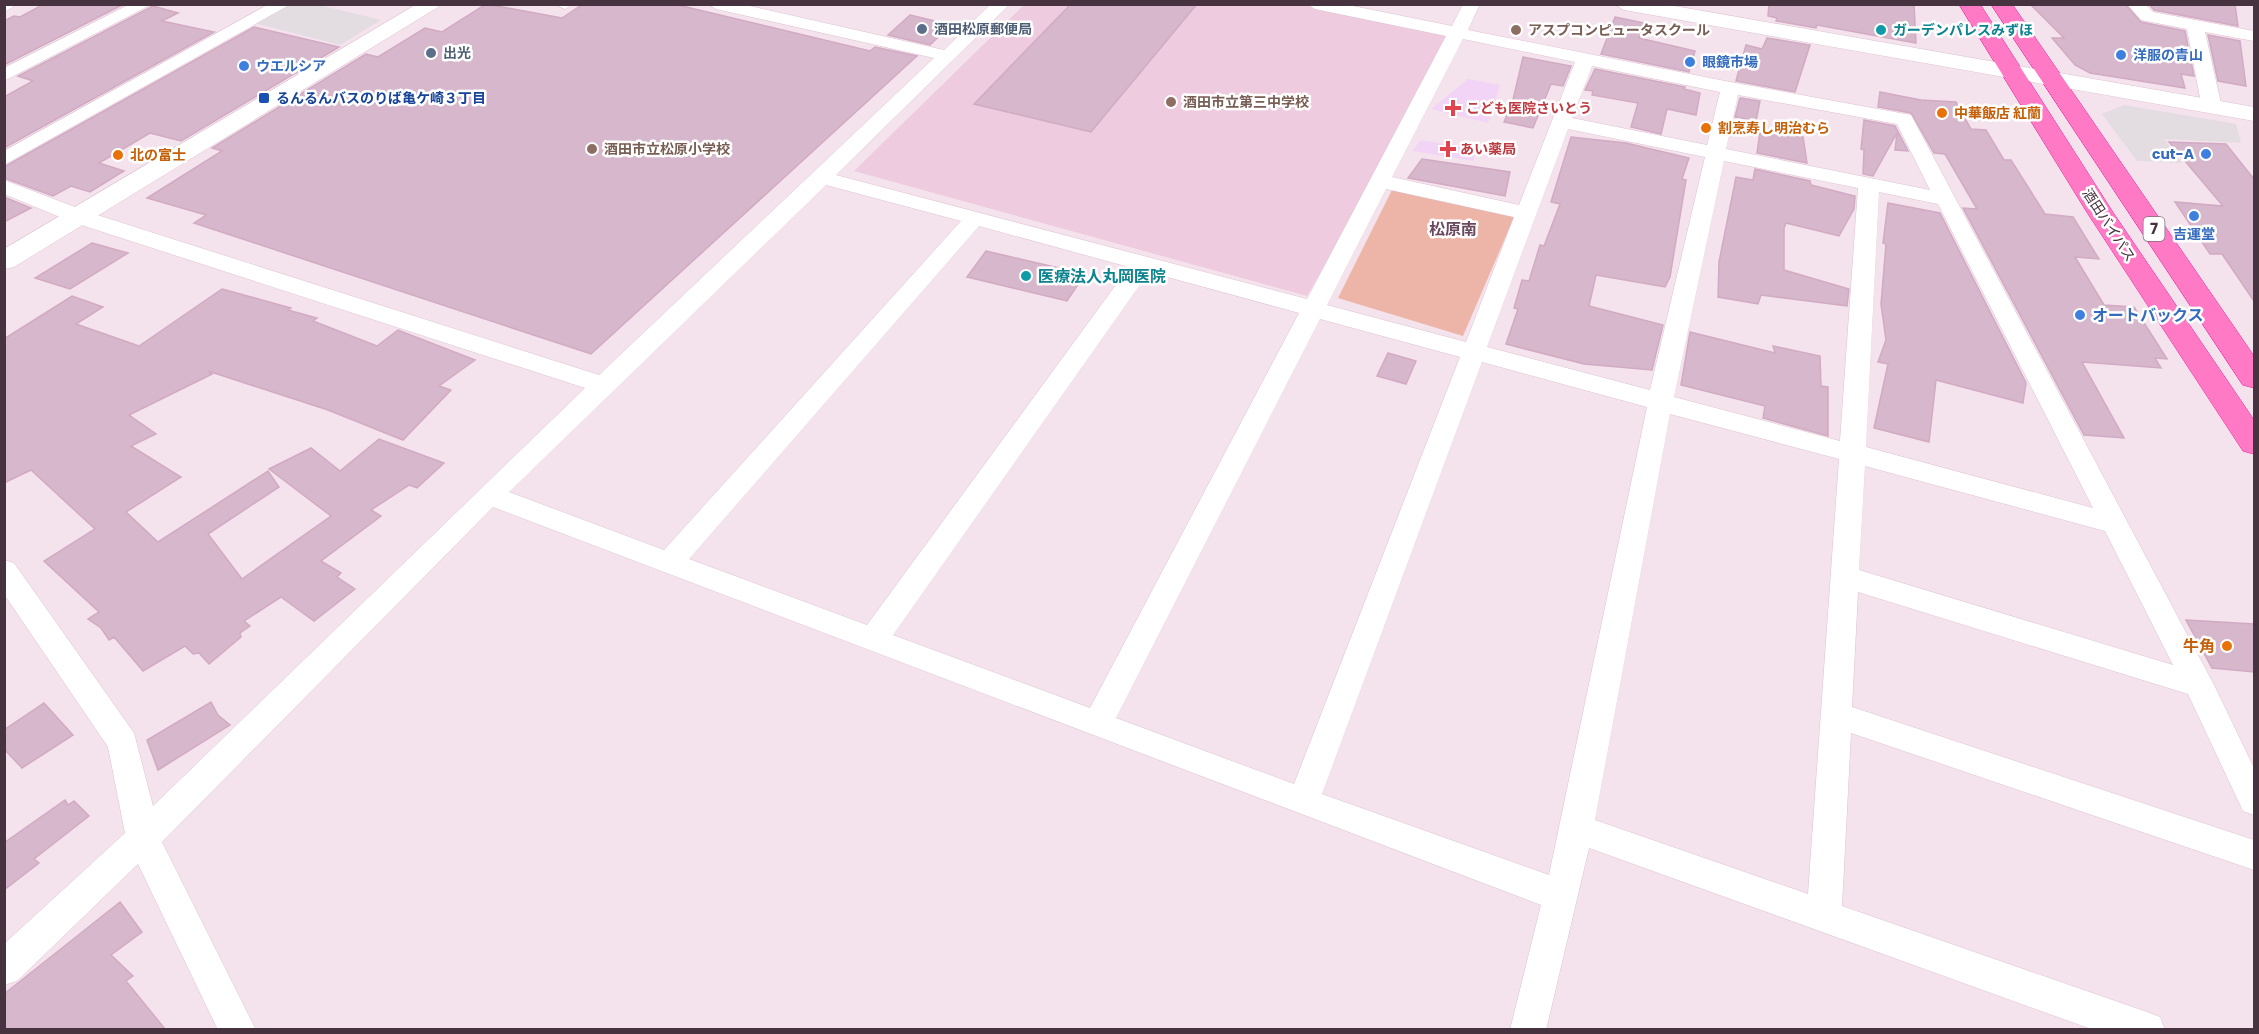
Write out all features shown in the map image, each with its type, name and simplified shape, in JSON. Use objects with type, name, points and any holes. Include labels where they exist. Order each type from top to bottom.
[{"type":"highway","name":"酒田バイパス","points":[[1969,4],[2101,214],[2254,443]]},
{"type":"highway","name":"7","points":[[2001,4],[2254,378]]},
{"type":"street","points":[[4,7],[10,4]]},
{"type":"street","points":[[4,76],[144,4]]},
{"type":"street","points":[[4,159],[283,4]]},
{"type":"street","points":[[4,261],[433,4]]},
{"type":"street","points":[[716,4],[948,56]]},
{"type":"street","points":[[4,968],[143,838],[489,495],[1002,4]]},
{"type":"street","points":[[1315,4],[1730,88],[1904,119],[2112,523],[2199,685],[2254,801]]},
{"type":"street","points":[[1097,724],[1472,4]]},
{"type":"street","points":[[1624,4],[2054,81],[2254,114]]},
{"type":"street","points":[[2135,4],[2147,16],[2254,36]]},
{"type":"street","points":[[2195,26],[2212,108]]},
{"type":"street","points":[[1303,802],[1585,59]]},
{"type":"street","points":[[1528,1029],[1577,829],[1660,402],[1730,88]]},
{"type":"street","points":[[1561,122],[1945,199]]},
{"type":"street","points":[[821,177],[2112,523]]},
{"type":"street","points":[[1380,181],[1526,213]]},
{"type":"street","points":[[1824,916],[1869,184]]},
{"type":"street","points":[[4,186],[80,217],[603,385]]},
{"type":"street","points":[[669,563],[975,218]]},
{"type":"street","points":[[873,640],[1143,264]]},
{"type":"street","points":[[489,495],[1303,802],[1561,896]]},
{"type":"street","points":[[4,571],[123,743],[143,838],[193,944],[238,1029]]},
{"type":"street","points":[[1845,577],[2199,685]]},
{"type":"street","points":[[1836,715],[2254,855]]},
{"type":"street","points":[[1577,829],[2147,1029]]},
{"type":"shaded area","points":[[292,4],[319,5],[381,20],[340,45],[254,23]]},
{"type":"shaded area","name":"酒田市立第三中学校","points":[[1024,5],[1315,5],[1457,33],[1307,296],[854,171]]},
{"type":"shaded area","points":[[1468,79],[1500,85],[1488,123],[1431,109]]},
{"type":"shaded area","points":[[2124,105],[2236,124],[2241,143],[2164,139],[2182,163],[2137,161],[2102,114]]},
{"type":"shaded area","points":[[1421,140],[1475,149],[1474,161],[1412,151]]},
{"type":"shaded area","points":[[1392,190],[1515,215],[1463,336],[1338,298]]},
{"type":"building","points":[[44,4],[124,4],[4,65],[4,21],[14,16],[20,17]]},
{"type":"building","name":"酒田市立松原小学校","points":[[486,4],[562,18],[583,4],[674,4],[870,51],[875,47],[917,56],[591,354],[194,223],[206,215],[147,198],[222,151],[212,148],[366,54],[378,57],[425,28],[442,32]]},
{"type":"building","points":[[1071,4],[1197,4],[1091,132],[974,104]]},
{"type":"building","name":"ガーデンパレスみずほ","points":[[1769,4],[1914,4],[1916,43],[1817,25],[1816,28],[1776,21],[1777,18],[1768,16]]},
{"type":"building","points":[[2030,4],[2125,4],[2141,22],[2185,31],[2194,76],[2181,74],[2185,88],[2090,73],[2075,65],[2052,38],[2064,38]]},
{"type":"building","points":[[2149,4],[2235,4],[2238,26],[2154,10]]},
{"type":"building","points":[[153,6],[178,13],[162,21],[214,32],[4,148],[4,97],[33,81],[18,76]]},
{"type":"building","points":[[910,15],[951,25],[930,45],[888,35]]},
{"type":"building","points":[[1615,17],[1644,23],[1639,38],[1695,51],[1689,72],[1601,54]]},
{"type":"building","points":[[254,27],[339,47],[181,141],[150,133],[99,163],[124,171],[90,192],[71,186],[53,196],[4,178],[4,167]]},
{"type":"building","points":[[2208,35],[2240,41],[2246,86],[2218,81]]},
{"type":"building","points":[[1767,38],[1810,45],[1795,92],[1736,81],[1746,45],[1762,49]]},
{"type":"building","points":[[1523,57],[1571,66],[1563,86],[1551,84],[1533,128],[1504,122],[1512,104]]},
{"type":"building","points":[[1595,69],[1685,87],[1684,89],[1700,93],[1696,115],[1667,109],[1661,134],[1631,127],[1638,103],[1592,95],[1593,91],[1585,90]]},
{"type":"building","points":[[1880,92],[1921,100],[1956,102],[1971,129],[1986,130],[2004,160],[2011,160],[2045,214],[2073,217],[2099,259],[2075,257],[2104,305],[2134,307],[2167,359],[2155,358],[2161,368],[2082,362],[2124,438],[2084,435],[1963,208],[1977,209],[1945,154],[1934,153],[1911,113],[1878,107]]},
{"type":"building","points":[[1740,98],[1760,101],[1756,121],[1735,117]]},
{"type":"building","points":[[1864,120],[1895,126],[1908,151],[1895,150],[1897,133],[1873,176],[1863,174],[1864,150],[1861,149]]},
{"type":"building","points":[[1760,131],[1803,137],[1807,163],[1757,153]]},
{"type":"building","points":[[1571,137],[1626,143],[1689,158],[1682,179],[1686,180],[1670,277],[1665,287],[1596,275],[1589,306],[1663,325],[1652,370],[1584,364],[1506,344],[1518,309],[1514,308],[1522,280],[1529,281],[1540,245],[1544,246],[1560,204],[1551,202]]},
{"type":"building","points":[[2169,142],[2226,144],[2254,179],[2254,301],[2222,254],[2210,254],[2175,202],[2223,206]]},
{"type":"building","points":[[1422,159],[1510,172],[1505,196],[1408,178]]},
{"type":"building","points":[[1755,169],[1810,181],[1811,185],[1855,196],[1854,209],[1839,236],[1786,223],[1784,228],[1784,270],[1849,289],[1847,306],[1761,295],[1758,304],[1718,297],[1719,262],[1736,177],[1753,180]]},
{"type":"building","points":[[4,197],[31,208],[4,222]]},
{"type":"building","points":[[1888,203],[1940,213],[2026,383],[2023,403],[1936,380],[1929,442],[1874,428],[1888,364],[1878,362],[1886,340],[1881,304],[1886,244],[1883,243]]},
{"type":"building","points":[[92,243],[128,253],[70,289],[35,278]]},
{"type":"building","name":"医療法人丸岡医院","points":[[986,251],[1085,274],[1067,301],[967,277]]},
{"type":"building","points":[[222,289],[291,308],[288,310],[317,318],[313,321],[377,346],[398,330],[475,360],[439,386],[451,390],[403,440],[328,410],[208,371],[212,374],[129,415],[156,434],[131,446],[181,477],[126,512],[158,542],[268,471],[279,487],[208,534],[242,579],[331,516],[269,469],[311,448],[340,471],[379,439],[444,463],[417,488],[409,485],[371,510],[381,516],[321,561],[341,573],[337,577],[355,589],[314,621],[281,597],[244,621],[250,626],[240,633],[241,637],[209,664],[199,653],[193,654],[185,646],[143,671],[114,637],[109,640],[101,628],[88,619],[99,612],[44,561],[95,529],[31,470],[4,483],[4,339],[72,296],[103,307],[76,324],[139,346]]},
{"type":"building","points":[[1690,332],[1775,353],[1773,346],[1820,356],[1821,386],[1828,387],[1828,436],[1763,418],[1765,406],[1681,385]]},
{"type":"building","points":[[1388,353],[1416,361],[1406,384],[1377,376]]},
{"type":"building","name":"牛角","points":[[2186,620],[2254,624],[2254,672],[2212,668]]},
{"type":"building","points":[[211,702],[218,715],[230,725],[158,770],[147,740]]},
{"type":"building","points":[[44,703],[73,735],[22,768],[4,749],[4,730]]},
{"type":"building","points":[[65,800],[68,805],[74,801],[89,816],[34,859],[39,863],[4,890],[4,843]]},
{"type":"building","points":[[120,902],[142,932],[111,955],[133,976],[126,981],[165,1029],[4,1029],[4,994]]},
{"type":"place","name":"酒田松原郵便局","points":[[922,29]]},
{"type":"place","name":"アスプコンピュータスクール","points":[[1516,30]]},
{"type":"place","name":"ガーデンパレスみずほ","points":[[1881,30]]},
{"type":"place","name":"出光","points":[[431,53]]},
{"type":"place","name":"洋服の青山","points":[[2121,55]]},
{"type":"place","name":"眼鏡市場","points":[[1690,62]]},
{"type":"place","name":"ウエルシア","points":[[244,66]]},
{"type":"place","name":"るんるんバスのりば亀ケ崎３丁目","points":[[264,98]]},
{"type":"place","name":"酒田市立第三中学校","points":[[1171,102]]},
{"type":"place","name":"こども医院さいとう","points":[[1453,108]]},
{"type":"place","name":"中華飯店 紅蘭","points":[[1942,113]]},
{"type":"place","name":"割烹寿し明治むら","points":[[1706,128]]},
{"type":"place","name":"酒田市立松原小学校","points":[[592,149]]},
{"type":"place","name":"あい薬局","points":[[1448,149]]},
{"type":"place","name":"cut-A","points":[[2206,154]]},
{"type":"place","name":"北の富士","points":[[118,155]]},
{"type":"place","name":"吉運堂","points":[[2194,216]]},
{"type":"place","name":"医療法人丸岡医院","points":[[1026,276]]},
{"type":"place","name":"オートバックス","points":[[2080,315]]},
{"type":"place","name":"牛角","points":[[2227,646]]},
{"type":"district","name":"松原南","points":[[1453,229]]}]
